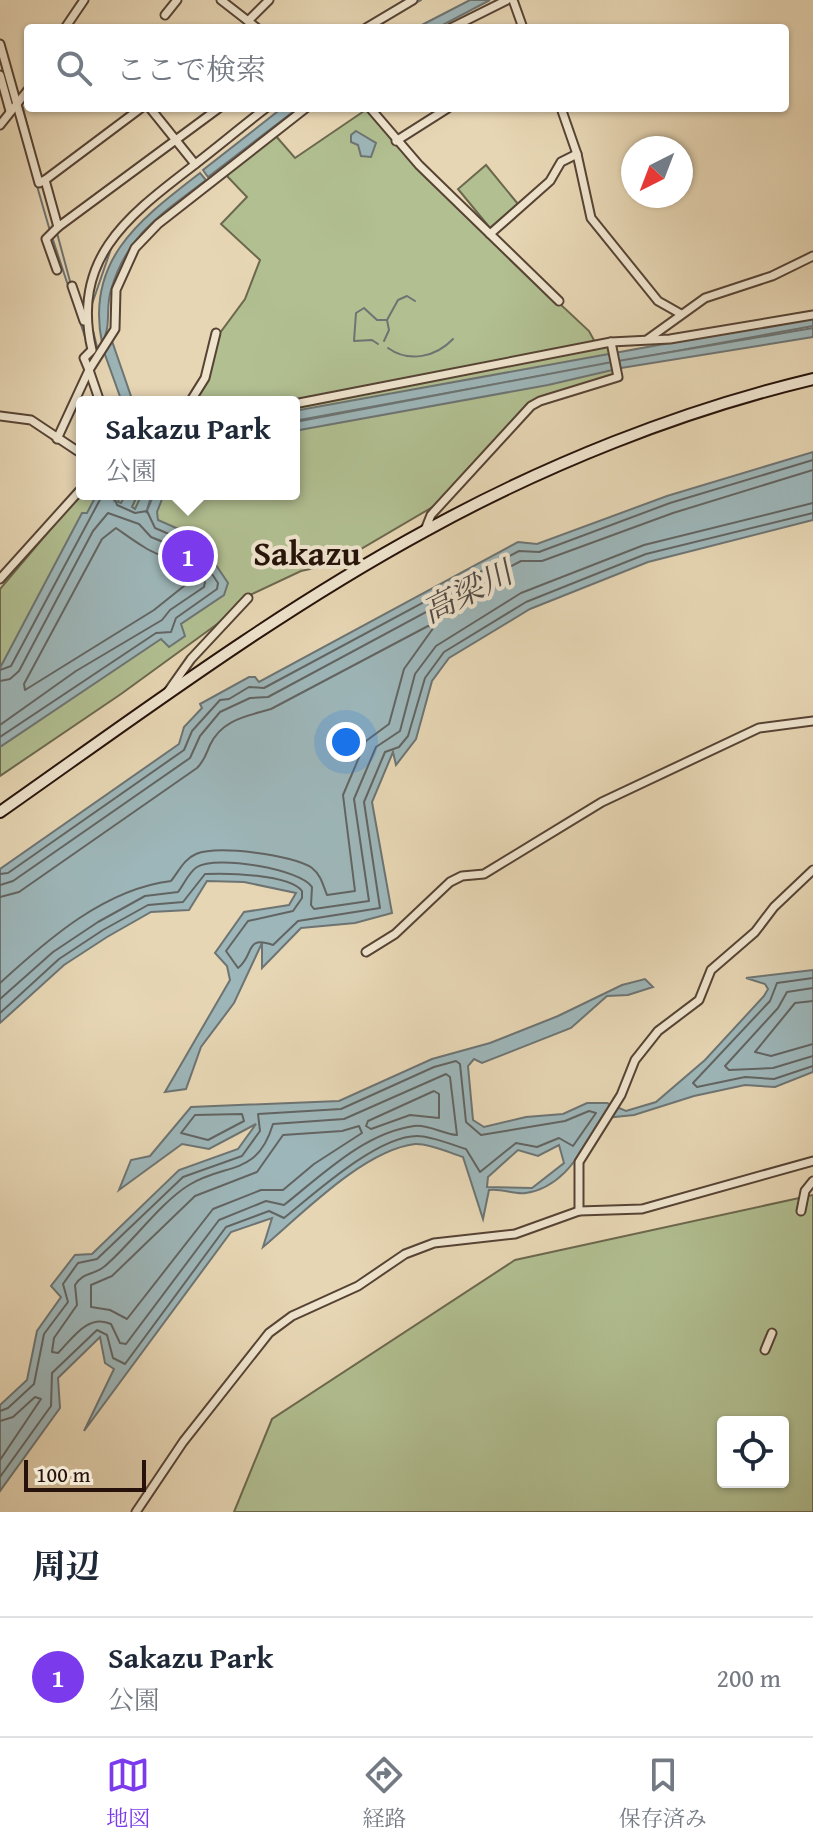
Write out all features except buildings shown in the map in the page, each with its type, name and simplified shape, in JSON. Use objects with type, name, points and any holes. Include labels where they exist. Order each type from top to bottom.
[{"type":"main road","points":[[0,812],[167,695],[425,530],[603,448],[692,415],[813,379]]},
{"type":"street","points":[[68,24],[84,0]]},
{"type":"street","points":[[165,15],[177,0]]},
{"type":"street","points":[[221,0],[252,24]]},
{"type":"street","points":[[248,21],[269,0]]},
{"type":"street","points":[[373,24],[413,0]]},
{"type":"street","points":[[459,24],[507,0]]},
{"type":"street","points":[[513,0],[522,24]]},
{"type":"street","points":[[70,20],[74,24]]},
{"type":"street","points":[[0,44],[58,227]]},
{"type":"street","points":[[0,75],[10,111]]},
{"type":"street","points":[[0,125],[24,95]]},
{"type":"street","points":[[42,181],[136,112]]},
{"type":"street","points":[[153,112],[195,164]]},
{"type":"street","points":[[57,270],[48,237],[214,112]]},
{"type":"street","points":[[89,338],[86,319],[89,292],[114,234],[138,208],[261,112]]},
{"type":"street","points":[[77,396],[115,329],[116,290],[135,248],[210,182],[301,112]]},
{"type":"street","points":[[373,112],[396,141],[559,301]]},
{"type":"street","points":[[396,141],[442,112]]},
{"type":"street","points":[[562,112],[577,154],[591,218],[658,301],[681,314]]},
{"type":"street","points":[[490,234],[550,181],[561,162],[577,154]]},
{"type":"street","points":[[648,339],[705,298],[772,276],[813,256]]},
{"type":"street","points":[[72,286],[92,350],[84,358],[98,396]]},
{"type":"street","points":[[300,403],[612,345],[670,339],[813,315]]},
{"type":"street","points":[[194,396],[205,378],[216,333]]},
{"type":"street","points":[[425,530],[431,515],[527,410],[540,401],[615,380],[618,374],[612,345]]},
{"type":"street","points":[[57,439],[76,399]]},
{"type":"street","points":[[0,416],[31,420],[76,450]]},
{"type":"street","points":[[0,579],[76,495]]},
{"type":"street","points":[[167,695],[191,659],[248,598]]},
{"type":"street","points":[[366,952],[395,934],[450,882],[462,876],[484,874],[602,802],[759,728],[813,721]]},
{"type":"street","points":[[579,1211],[579,1162],[621,1095],[635,1060],[658,1031],[699,1000],[711,970],[755,932],[774,907],[813,870]]},
{"type":"street","points":[[136,1512],[221,1392],[262,1341],[283,1321],[358,1286],[417,1249],[457,1239],[515,1234],[579,1211],[642,1209],[813,1161]]},
{"type":"street","points":[[801,1211],[805,1191],[813,1181]]},
{"type":"street","points":[[765,1350],[772,1333]]},
{"type":"green space","points":[[363,112],[370,112],[496,244],[589,331],[595,342],[300,399],[300,396],[198,396],[208,380],[220,333],[245,299],[260,260],[221,224],[247,197],[226,175],[275,135],[295,158]]},
{"type":"green space","points":[[486,165],[518,204],[490,228],[458,189]]},
{"type":"green space","points":[[608,346],[615,374],[540,398],[436,505],[337,563],[301,571],[250,595],[220,622],[121,694],[0,776],[0,589],[76,499],[300,500],[300,406]]},
{"type":"green space","points":[[813,1195],[813,1512],[234,1512],[272,1419],[515,1260]]},
{"type":"water","points":[[470,0],[490,0],[445,24],[424,24]]},
{"type":"water","points":[[277,112],[293,112],[208,177],[203,170]]},
{"type":"water","points":[[356,131],[376,143],[371,157],[361,156],[358,145],[351,142],[351,135]]},
{"type":"water","points":[[200,173],[206,180],[148,227],[126,254],[111,290],[107,330],[102,343],[99,313],[102,287],[110,264],[139,225]]},
{"type":"water","points":[[813,317],[813,326],[300,420],[300,410]]},
{"type":"water","points":[[813,328],[813,337],[621,368],[548,385],[300,430],[300,421],[612,362]]},
{"type":"water","points":[[112,341],[131,396],[120,396],[104,352]]},
{"type":"water","name":"高梁川","points":[[813,452],[813,520],[648,562],[530,609],[449,658],[432,681],[416,739],[396,765],[393,752],[372,802],[392,913],[355,923],[301,928],[262,968],[262,943],[234,1003],[201,1047],[186,1089],[165,1092],[230,980],[227,966],[215,953],[244,912],[289,905],[296,893],[244,882],[207,881],[189,910],[151,912],[107,937],[64,965],[0,1023],[0,869],[179,744],[184,727],[202,708],[200,704],[249,677],[255,677],[259,682],[518,542],[537,544],[667,496]]},
{"type":"water","points":[[94,500],[119,500],[121,503],[123,500],[135,500],[132,507],[135,509],[139,500],[150,500],[146,513],[151,500],[162,500],[157,512],[158,520],[197,537],[228,583],[224,595],[181,624],[185,636],[169,647],[161,639],[0,747],[0,668],[82,513],[87,513]]},
{"type":"water","points":[[813,970],[813,1072],[775,1087],[745,1085],[694,1096],[634,1115],[605,1118],[572,1164],[552,1183],[526,1193],[489,1190],[483,1219],[463,1157],[415,1144],[375,1158],[334,1185],[263,1247],[272,1218],[231,1232],[84,1431],[114,1369],[105,1363],[100,1337],[58,1378],[60,1408],[0,1491],[0,1405],[27,1380],[37,1331],[61,1297],[51,1286],[75,1255],[92,1254],[179,1170],[238,1149],[256,1124],[209,1149],[182,1144],[119,1190],[131,1160],[150,1156],[191,1107],[339,1101],[432,1059],[490,1043],[558,1016],[622,985],[645,979],[653,987],[628,995],[607,996],[571,1028],[482,1063],[474,1059],[468,1066],[473,1120],[484,1127],[526,1117],[563,1114],[587,1103],[607,1103],[626,1111],[656,1102],[705,1060],[764,996],[768,989],[765,984],[746,978]],"holes":[[[559,1145],[564,1163],[532,1188],[487,1187],[488,1177],[518,1150],[538,1156]]]},
{"type":"waterway","points":[[413,4],[421,0]]},
{"type":"waterway","points":[[381,24],[394,16]]},
{"type":"waterway","points":[[0,59],[13,104]]},
{"type":"waterway","points":[[22,105],[41,177]]},
{"type":"waterway","points":[[15,110],[50,231]]},
{"type":"waterway","points":[[157,199],[183,178]]},
{"type":"waterway","points":[[57,233],[71,285]]},
{"type":"waterway","points":[[52,237],[89,349]]},
{"type":"waterway","points":[[92,304],[112,246]]},
{"type":"waterway","points":[[384,341],[389,330],[387,320],[398,300],[407,296],[415,301]]},
{"type":"waterway","points":[[378,344],[372,340],[354,341],[356,313],[364,308],[377,320],[387,320]]},
{"type":"waterway","points":[[82,322],[87,339]]},
{"type":"waterway","points":[[93,331],[98,351]]},
{"type":"waterway","points":[[388,348],[396,353],[422,356],[439,350],[453,339]]},
{"type":"place","name":"Sakazu Park","points":[[188,556]]},
{"type":"district","name":"Sakazu","points":[[307,553]]}]
